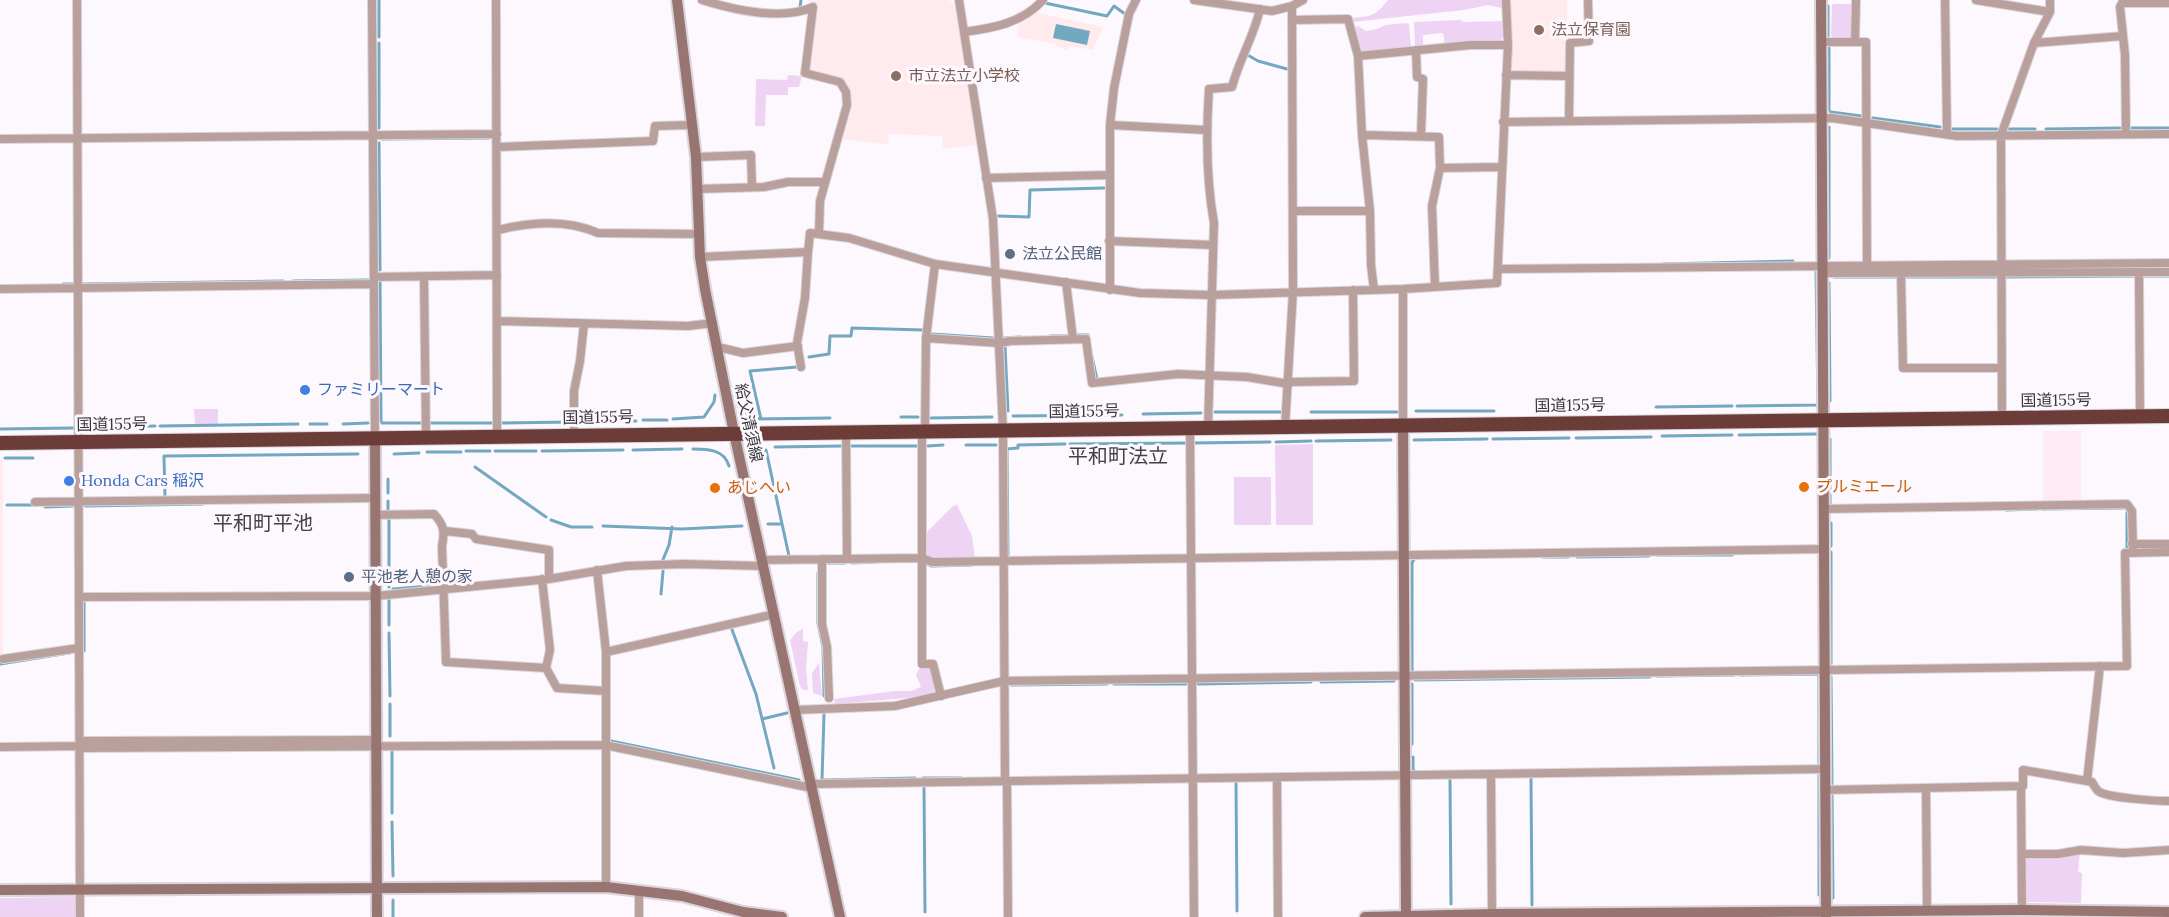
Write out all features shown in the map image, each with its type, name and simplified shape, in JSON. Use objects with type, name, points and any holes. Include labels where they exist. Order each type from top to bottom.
[{"type":"highway","name":"国道155号","points":[[0,443],[734,432],[2169,416]]},
{"type":"street","points":[[76,0],[80,917]]},
{"type":"street","points":[[372,0],[377,917]]},
{"type":"street","points":[[496,0],[497,436]]},
{"type":"street","name":"給父清須線","points":[[677,0],[696,157],[700,257],[734,432],[840,917]]},
{"type":"street","points":[[702,0],[721,6],[782,15],[813,7],[805,73],[840,82],[846,92],[847,105],[820,201],[819,233]]},
{"type":"street","points":[[805,10],[806,0]]},
{"type":"street","points":[[959,0],[993,219],[1003,430],[1008,917]]},
{"type":"street","points":[[964,32],[988,29],[1018,20],[1043,0]]},
{"type":"street","points":[[1110,290],[1110,125],[1114,88],[1129,14],[1136,0]]},
{"type":"street","points":[[1194,0],[1272,11],[1292,6],[1303,0]]},
{"type":"street","points":[[1272,0],[1272,11]]},
{"type":"street","points":[[801,367],[798,346],[805,298],[810,233],[849,238],[935,264],[1110,290],[1172,295],[1403,289],[1497,283],[1508,45],[1506,0]]},
{"type":"street","points":[[1569,121],[1570,42],[1589,41],[1588,0]]},
{"type":"street","points":[[1821,0],[1826,914]]},
{"type":"street","points":[[1856,0],[1856,42]]},
{"type":"street","points":[[1945,0],[1947,134]]},
{"type":"street","points":[[1976,0],[2050,12]]},
{"type":"street","points":[[2002,418],[2001,135],[2016,99],[2034,44],[2050,12],[2050,0]]},
{"type":"street","points":[[2126,134],[2125,55],[2120,7],[2122,3],[2145,1],[2169,3]]},
{"type":"street","points":[[1285,427],[1293,291],[1292,6]]},
{"type":"street","points":[[1208,428],[1214,223],[1209,199],[1206,130],[1209,89],[1232,87],[1256,26],[1260,9]]},
{"type":"street","points":[[1292,20],[1348,19],[1358,56],[1374,290]]},
{"type":"street","points":[[2034,44],[2123,36]]},
{"type":"street","points":[[1821,42],[1866,42],[1867,265]]},
{"type":"street","points":[[1358,56],[1471,45],[1508,45]]},
{"type":"street","points":[[1416,50],[1417,77],[1423,79],[1421,136]]},
{"type":"street","points":[[1506,75],[1569,76]]},
{"type":"street","points":[[1503,122],[1822,118],[1947,134],[2169,134]]},
{"type":"street","points":[[497,147],[653,141],[655,126],[692,125]]},
{"type":"street","points":[[1110,125],[1206,130]]},
{"type":"street","points":[[0,139],[497,134]]},
{"type":"street","points":[[1362,135],[1439,137],[1440,168],[1432,206],[1435,287]]},
{"type":"street","points":[[696,157],[751,155],[752,188]]},
{"type":"street","points":[[1440,168],[1502,167]]},
{"type":"street","points":[[986,178],[1109,175]]},
{"type":"street","points":[[697,189],[752,188],[788,182],[825,182]]},
{"type":"street","points":[[1293,211],[1370,211]]},
{"type":"street","points":[[498,230],[541,222],[586,228],[598,233],[698,234]]},
{"type":"street","points":[[1109,241],[1213,245]]},
{"type":"street","points":[[700,257],[808,252]]},
{"type":"street","points":[[1498,269],[1822,269],[1901,273],[2169,263]]},
{"type":"street","points":[[935,264],[926,338],[922,664],[933,664],[941,696]]},
{"type":"street","points":[[1822,269],[1867,265],[2169,272]]},
{"type":"street","points":[[2139,272],[2140,416]]},
{"type":"street","points":[[1901,273],[1903,368],[2002,368]]},
{"type":"street","points":[[0,289],[497,275]]},
{"type":"street","points":[[424,276],[426,438]]},
{"type":"street","points":[[1066,282],[1073,339]]},
{"type":"street","points":[[1403,289],[1406,917]]},
{"type":"street","points":[[926,338],[999,343],[1011,340],[1086,339],[1092,383],[1178,374],[1247,377],[1289,383],[1354,381],[1353,290]]},
{"type":"street","points":[[497,321],[688,326],[713,322]]},
{"type":"street","points":[[574,435],[574,391],[584,324]]},
{"type":"street","points":[[718,347],[743,353],[798,346]]},
{"type":"street","points":[[1190,428],[1194,917]]},
{"type":"street","points":[[846,431],[848,559]]},
{"type":"street","points":[[35,502],[375,498]]},
{"type":"street","points":[[1823,509],[2127,504],[2132,511],[2133,548]]},
{"type":"street","points":[[375,515],[434,514],[441,522],[445,531],[442,546],[446,662],[546,668]]},
{"type":"street","points":[[445,531],[472,534],[476,539],[549,550],[545,579],[550,650],[546,668],[557,688],[606,691]]},
{"type":"street","points":[[795,710],[895,706],[1004,681],[2127,666],[2125,553],[2133,548],[2169,544]]},
{"type":"street","points":[[2133,548],[2169,552]]},
{"type":"street","points":[[79,597],[376,596],[545,579],[626,566],[763,563],[822,559],[922,558],[932,562],[1824,549]]},
{"type":"street","points":[[822,559],[822,624],[827,647],[829,698]]},
{"type":"street","points":[[597,570],[606,652],[606,887]]},
{"type":"street","points":[[606,652],[775,614]]},
{"type":"street","points":[[3,659],[79,648]]},
{"type":"street","points":[[2087,782],[2100,666]]},
{"type":"street","points":[[0,747],[376,743],[605,746],[811,786],[1825,769]]},
{"type":"street","points":[[2022,910],[2021,786],[2023,770],[2092,783],[2098,791],[2108,795],[2169,801]]},
{"type":"street","points":[[1491,775],[1492,914]]},
{"type":"street","points":[[1277,778],[1278,917]]},
{"type":"street","points":[[1825,790],[2021,786]]},
{"type":"street","points":[[1926,788],[1927,911]]},
{"type":"street","points":[[2022,854],[2058,854],[2081,849],[2123,853],[2169,850]]},
{"type":"street","points":[[0,890],[606,887],[682,896],[742,912],[782,917]]},
{"type":"street","points":[[639,890],[639,917]]},
{"type":"street","points":[[1365,917],[1492,914],[1826,914],[2022,910],[2123,915],[2169,912]]},
{"type":"shaded area","name":"市立法立小学校","points":[[808,0],[949,0],[956,6],[977,145],[943,149],[942,136],[889,134],[888,144],[839,139],[849,106],[841,79],[811,72],[807,67],[816,8]]},
{"type":"shaded area","points":[[1388,0],[1501,0],[1502,8],[1488,5],[1464,10],[1352,22],[1352,18],[1369,16],[1376,12]]},
{"type":"shaded area","name":"法立保育園","points":[[1509,0],[1567,0],[1567,72],[1565,74],[1510,72],[1512,39]]},
{"type":"shaded area","points":[[1832,5],[1853,6],[1852,36],[1850,38],[1831,36]]},
{"type":"shaded area","name":"市立法立小学校","points":[[1034,12],[1103,27],[1093,50],[1070,46],[1067,50],[1056,44],[1017,37],[1019,22]]},
{"type":"shaded area","points":[[1460,20],[1464,22],[1504,21],[1505,34],[1501,40],[1445,45],[1443,33],[1423,35],[1423,46],[1415,47],[1414,22]]},
{"type":"shaded area","points":[[1409,24],[1411,48],[1360,53],[1353,27],[1358,26],[1366,31],[1385,25]]},
{"type":"shaded area","points":[[788,75],[802,76],[799,87],[788,87],[788,95],[766,95],[765,126],[755,126],[756,79],[787,80]]},
{"type":"shaded area","points":[[194,409],[218,409],[218,424],[195,424]]},
{"type":"shaded area","points":[[2043,431],[2081,431],[2081,502],[2043,503]]},
{"type":"shaded area","points":[[1313,444],[1313,525],[1276,525],[1275,445]]},
{"type":"shaded area","points":[[0,459],[3,459],[3,662],[0,662]]},
{"type":"shaded area","points":[[1234,477],[1271,477],[1271,525],[1234,525]]},
{"type":"shaded area","points":[[957,505],[972,536],[975,558],[930,559],[924,554],[923,536],[953,506]]},
{"type":"shaded area","points":[[803,629],[803,641],[808,642],[806,669],[808,690],[803,690],[800,686],[790,640]]},
{"type":"shaded area","points":[[819,663],[822,696],[813,693],[812,673]]},
{"type":"shaded area","points":[[920,667],[931,667],[938,692],[919,697],[835,704],[834,699],[911,691],[921,687],[916,675]]},
{"type":"shaded area","points":[[2080,851],[2078,872],[2082,873],[2081,903],[2027,902],[2026,858],[2028,855]]},
{"type":"shaded area","points":[[74,897],[76,917],[0,917],[0,898]]},
{"type":"water","points":[[1056,24],[1090,31],[1087,45],[1053,38]]},
{"type":"waterway","points":[[379,0],[379,37]]},
{"type":"waterway","points":[[800,7],[801,0]]},
{"type":"waterway","points":[[1045,3],[1107,16],[1114,6],[1125,14]]},
{"type":"waterway","points":[[1828,6],[1828,36]]},
{"type":"waterway","points":[[379,43],[379,128]]},
{"type":"waterway","points":[[1829,48],[1829,110]]},
{"type":"waterway","points":[[1246,54],[1258,61],[1287,69]]},
{"type":"waterway","points":[[1831,112],[1861,116]]},
{"type":"waterway","points":[[1873,118],[1940,127]]},
{"type":"waterway","points":[[1829,127],[1829,258]]},
{"type":"waterway","points":[[2046,129],[2120,128]]},
{"type":"waterway","points":[[2132,128],[2169,128]]},
{"type":"waterway","points":[[1952,129],[1997,129]]},
{"type":"waterway","points":[[2009,129],[2035,129]]},
{"type":"waterway","points":[[382,139],[489,138]]},
{"type":"waterway","points":[[379,143],[380,270]]},
{"type":"waterway","points":[[998,216],[1029,217],[1030,190],[1104,188]]},
{"type":"waterway","points":[[1663,264],[1793,261]]},
{"type":"waterway","points":[[2054,268],[2169,267]]},
{"type":"waterway","points":[[1737,406],[1818,405],[1816,270]]},
{"type":"waterway","points":[[2005,277],[2135,276]]},
{"type":"waterway","points":[[2143,276],[2169,276]]},
{"type":"waterway","points":[[1834,277],[1897,277]]},
{"type":"waterway","points":[[1905,277],[1996,277]]},
{"type":"waterway","points":[[293,281],[368,280]]},
{"type":"waterway","points":[[380,280],[381,421]]},
{"type":"waterway","points":[[83,284],[283,281]]},
{"type":"waterway","points":[[1829,283],[1830,401]]},
{"type":"waterway","points":[[63,284],[73,284]]},
{"type":"waterway","points":[[809,357],[829,354],[830,336],[851,336],[852,328],[923,330]]},
{"type":"waterway","points":[[932,334],[993,338]]},
{"type":"waterway","points":[[1077,335],[1088,335],[1089,339]]},
{"type":"waterway","points":[[1050,336],[1069,336]]},
{"type":"waterway","points":[[1004,338],[1020,337]]},
{"type":"waterway","points":[[1005,347],[1008,411]]},
{"type":"waterway","points":[[1092,357],[1097,379]]},
{"type":"waterway","points":[[761,419],[750,371],[797,367]]},
{"type":"waterway","points":[[673,419],[704,417],[714,402],[715,395]]},
{"type":"waterway","points":[[735,397],[738,406],[755,419],[830,418]]},
{"type":"waterway","points":[[1656,407],[1732,406]]},
{"type":"waterway","points":[[1416,411],[1494,411]]},
{"type":"waterway","points":[[1215,412],[1283,412]]},
{"type":"waterway","points":[[1311,412],[1397,412]]},
{"type":"waterway","points":[[1143,414],[1201,413]]},
{"type":"waterway","points":[[1013,416],[1122,415]]},
{"type":"waterway","points":[[901,417],[918,417]]},
{"type":"waterway","points":[[930,418],[992,417]]},
{"type":"waterway","points":[[643,420],[667,420]]},
{"type":"waterway","points":[[579,421],[636,421]]},
{"type":"waterway","points":[[502,423],[571,422]]},
{"type":"waterway","points":[[343,424],[368,423]]},
{"type":"waterway","points":[[382,423],[423,423]]},
{"type":"waterway","points":[[430,423],[494,423]]},
{"type":"waterway","points":[[160,426],[298,424]]},
{"type":"waterway","points":[[310,424],[327,424]]},
{"type":"waterway","points":[[82,428],[155,426]]},
{"type":"waterway","points":[[0,429],[73,428]]},
{"type":"waterway","points":[[1739,435],[1817,434]]},
{"type":"waterway","points":[[1662,436],[1732,435]]},
{"type":"waterway","points":[[1576,438],[1651,437]]},
{"type":"waterway","points":[[1493,439],[1569,438]]},
{"type":"waterway","points":[[1414,440],[1487,439]]},
{"type":"waterway","points":[[1830,439],[1830,505]]},
{"type":"waterway","points":[[1316,441],[1391,440]]},
{"type":"waterway","points":[[1276,442],[1311,441]]},
{"type":"waterway","points":[[1192,443],[1270,442]]},
{"type":"waterway","points":[[1070,444],[1187,443]]},
{"type":"waterway","points":[[1008,556],[1007,449],[1018,448],[1018,445],[1065,444]]},
{"type":"waterway","points":[[928,446],[943,445]]},
{"type":"waterway","points":[[966,445],[996,445]]},
{"type":"waterway","points":[[775,447],[842,446]]},
{"type":"waterway","points":[[852,446],[918,446]]},
{"type":"waterway","points":[[633,450],[682,449]]},
{"type":"waterway","points":[[693,449],[719,453],[727,460],[729,466]]},
{"type":"waterway","points":[[542,451],[623,450]]},
{"type":"waterway","points":[[766,450],[789,556]]},
{"type":"waterway","points":[[754,463],[766,450]]},
{"type":"waterway","points":[[466,451],[490,451]]},
{"type":"waterway","points":[[495,451],[536,451]]},
{"type":"waterway","points":[[427,452],[461,452]]},
{"type":"waterway","points":[[394,454],[419,453]]},
{"type":"waterway","points":[[165,498],[164,456],[358,454]]},
{"type":"waterway","points":[[5,458],[33,458]]},
{"type":"waterway","points":[[475,467],[546,517]]},
{"type":"waterway","points":[[388,479],[388,493]]},
{"type":"waterway","points":[[388,501],[388,511]]},
{"type":"waterway","points":[[85,506],[203,504]]},
{"type":"waterway","points":[[7,505],[36,505]]},
{"type":"waterway","points":[[45,507],[73,506]]},
{"type":"waterway","points":[[2042,509],[2124,508]]},
{"type":"waterway","points":[[2006,510],[2037,509]]},
{"type":"waterway","points":[[2127,512],[2127,549]]},
{"type":"waterway","points":[[389,518],[389,587]]},
{"type":"waterway","points":[[551,520],[571,527],[592,527]]},
{"type":"waterway","points":[[1831,523],[1831,546]]},
{"type":"waterway","points":[[768,524],[782,524]]},
{"type":"waterway","points":[[603,526],[682,529],[742,526]]},
{"type":"waterway","points":[[662,562],[669,545],[672,527]]},
{"type":"waterway","points":[[2138,548],[2169,548]]},
{"type":"waterway","points":[[1831,552],[1831,664]]},
{"type":"waterway","points":[[1658,555],[1732,555]]},
{"type":"waterway","points":[[1577,557],[1649,556]]},
{"type":"waterway","points":[[1543,557],[1568,557]]},
{"type":"waterway","points":[[1412,672],[1412,563],[1418,558]]},
{"type":"waterway","points":[[852,563],[876,562]]},
{"type":"waterway","points":[[828,563],[845,563]]},
{"type":"waterway","points":[[927,564],[931,566],[971,565]]},
{"type":"waterway","points":[[661,594],[663,571]]},
{"type":"waterway","points":[[818,573],[818,623],[823,647],[824,696]]},
{"type":"waterway","points":[[393,589],[441,585]]},
{"type":"waterway","points":[[389,599],[389,625]]},
{"type":"waterway","points":[[84,603],[84,651]]},
{"type":"waterway","points":[[731,627],[756,694],[774,768]]},
{"type":"waterway","points":[[389,633],[390,696]]},
{"type":"waterway","points":[[0,664],[69,653]]},
{"type":"waterway","points":[[1740,675],[1818,674],[1819,766]]},
{"type":"waterway","points":[[1657,676],[1734,675]]},
{"type":"waterway","points":[[1415,680],[1650,677]]},
{"type":"waterway","points":[[1831,677],[1832,784]]},
{"type":"waterway","points":[[1321,682],[1394,681]]},
{"type":"waterway","points":[[1198,684],[1311,682]]},
{"type":"waterway","points":[[1011,685],[1107,684]]},
{"type":"waterway","points":[[1114,684],[1186,684]]},
{"type":"waterway","points":[[1412,684],[1412,744]]},
{"type":"waterway","points":[[390,704],[390,736]]},
{"type":"waterway","points":[[762,719],[787,713]]},
{"type":"waterway","points":[[822,780],[824,714]]},
{"type":"waterway","points":[[611,741],[799,780]]},
{"type":"waterway","points":[[392,751],[392,813]]},
{"type":"waterway","points":[[1413,757],[1413,770],[1416,772]]},
{"type":"waterway","points":[[1819,773],[1819,895]]},
{"type":"waterway","points":[[822,780],[915,778]]},
{"type":"waterway","points":[[923,778],[961,778]]},
{"type":"waterway","points":[[1531,779],[1532,905]]},
{"type":"waterway","points":[[1450,780],[1451,904]]},
{"type":"waterway","points":[[1236,782],[1237,911]]},
{"type":"waterway","points":[[924,787],[925,912]]},
{"type":"waterway","points":[[1832,792],[1833,898]]},
{"type":"waterway","points":[[392,822],[393,876]]},
{"type":"waterway","points":[[393,900],[393,917]]},
{"type":"place","name":"法立保育園","points":[[1539,30]]},
{"type":"place","name":"市立法立小学校","points":[[896,76]]},
{"type":"place","name":"法立公民館","points":[[1010,254]]},
{"type":"place","name":"ファミリーマート","points":[[305,390]]},
{"type":"place","name":"Honda Cars 稲沢","points":[[69,481]]},
{"type":"place","name":"プルミエール","points":[[1804,487]]},
{"type":"place","name":"あじへい","points":[[715,488]]},
{"type":"place","name":"平池老人憩の家","points":[[349,577]]},
{"type":"district","name":"平和町法立","points":[[1118,457]]},
{"type":"district","name":"平和町平池","points":[[263,524]]}]
